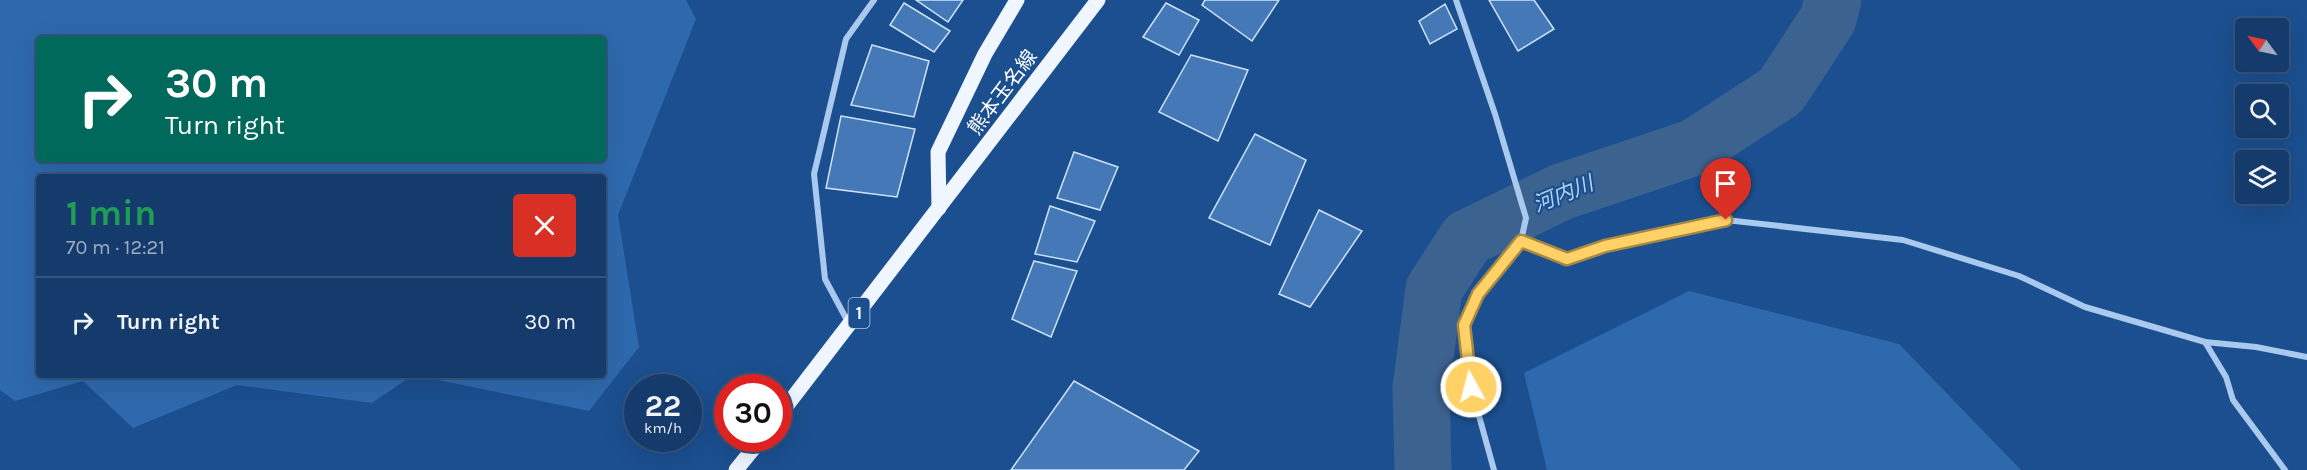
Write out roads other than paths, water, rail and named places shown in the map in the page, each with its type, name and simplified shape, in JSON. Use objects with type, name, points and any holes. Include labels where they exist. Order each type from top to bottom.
[{"type":"main road","name":"熊本玉名線","points":[[939,208],[938,152],[985,54],[1017,0]]},
{"type":"main road","name":"熊本玉名線","points":[[792,399],[1098,0]]},
{"type":"main road","points":[[736,470],[751,452]]},
{"type":"street","points":[[849,325],[825,279],[814,174],[846,39],[874,0]]},
{"type":"street","points":[[1456,0],[1495,114],[1526,218],[1521,241],[1478,294],[1464,325],[1471,387],[1494,470]]},
{"type":"street","points":[[1521,241],[1567,259],[1605,246],[1726,220],[1903,240],[2019,276],[2085,307],[2205,342],[2256,346],[2307,357]]},
{"type":"street","points":[[2205,342],[2226,377],[2233,400],[2285,470]]},
{"type":"waterway","name":"河内川","points":[[1423,470],[1421,388],[1434,289],[1467,238],[1561,192],[1695,147],[1781,91],[1828,19],[1833,0]]}]
